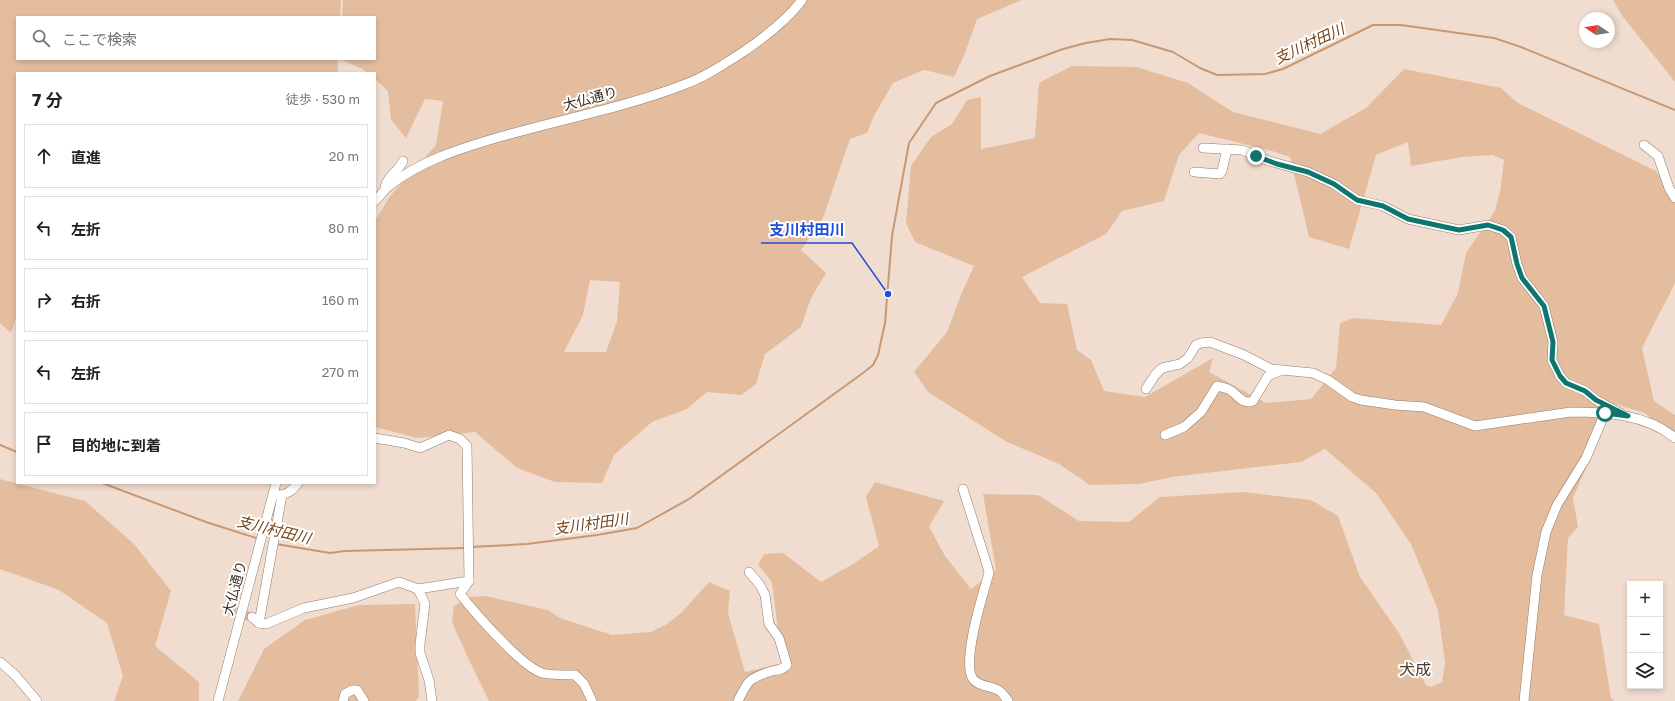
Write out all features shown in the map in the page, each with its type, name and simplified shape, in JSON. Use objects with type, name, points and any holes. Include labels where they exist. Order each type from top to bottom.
[{"type":"street","name":"大仏通り","points":[[376,200],[389,186],[417,168],[454,150],[524,129],[596,112],[683,85],[720,67],[755,44],[795,10],[802,0]]},
{"type":"street","points":[[1644,145],[1658,156],[1669,188],[1675,198]]},
{"type":"street","points":[[1203,148],[1242,150],[1266,160],[1308,172],[1334,184],[1357,200],[1383,206],[1408,219],[1459,230],[1488,225],[1503,230],[1511,237],[1517,264],[1522,278],[1544,306],[1553,342],[1552,360],[1560,376],[1566,383],[1585,391],[1596,400],[1628,416]]},
{"type":"street","points":[[1194,172],[1220,174],[1227,149]]},
{"type":"street","points":[[385,190],[386,184],[391,176],[400,169],[403,162]]},
{"type":"street","points":[[1146,390],[1155,375],[1162,368],[1180,364],[1188,358],[1196,345],[1210,342],[1271,369],[1313,373],[1328,380],[1352,397],[1361,400],[1395,405],[1424,407],[1475,426],[1571,412],[1605,413],[1645,420],[1660,427],[1675,438]]},
{"type":"street","points":[[1165,435],[1184,427],[1201,412],[1217,386],[1231,390],[1242,401],[1249,402],[1253,401],[1268,376],[1282,370]]},
{"type":"street","points":[[1524,701],[1537,575],[1546,532],[1558,505],[1586,458],[1605,413]]},
{"type":"street","points":[[376,438],[404,443],[420,448],[449,436],[460,439],[467,446],[469,582],[460,594],[475,613],[526,664],[541,672],[575,675],[584,684],[592,701]]},
{"type":"street","name":"大仏通り","points":[[218,701],[259,548],[278,495],[276,484]]},
{"type":"street","points":[[260,623],[275,533],[278,495],[293,490],[297,484]]},
{"type":"street","points":[[963,489],[987,565],[988,573],[971,643],[968,659],[969,671],[973,679],[979,684],[1000,690],[1008,701]]},
{"type":"street","points":[[738,701],[745,685],[756,676],[783,669],[787,665],[779,638],[769,624],[765,595],[760,585],[749,572]]},
{"type":"street","points":[[252,617],[260,623],[266,624],[304,608],[352,598],[399,582],[418,589],[469,582]]},
{"type":"street","points":[[418,589],[425,604],[420,653],[430,680],[432,701]]},
{"type":"street","points":[[0,662],[15,675],[37,701]]},
{"type":"street","points":[[343,701],[345,694],[352,690],[357,690],[364,701]]},
{"type":"shaded area","points":[[0,0],[341,0],[340,16],[16,16],[16,60],[338,60],[338,72],[16,72],[16,318],[11,333],[0,323]]},
{"type":"shaded area","points":[[343,0],[1022,0],[977,19],[965,53],[954,77],[924,70],[893,83],[874,116],[867,133],[850,139],[823,218],[801,250],[826,273],[811,298],[801,327],[765,354],[756,384],[741,395],[707,392],[687,409],[652,422],[614,455],[602,483],[555,482],[517,468],[475,432],[417,438],[376,427],[376,219],[390,196],[436,145],[443,101],[425,99],[406,138],[391,120],[388,91],[376,80],[376,72],[367,72],[342,60],[376,60],[376,16],[342,16]],"holes":[[[590,280],[620,282],[617,321],[606,352],[564,352],[583,315]]]},
{"type":"shaded area","points":[[1613,0],[1675,0],[1675,82],[1623,17]]},
{"type":"shaded area","points":[[1072,66],[1137,67],[1188,83],[1233,112],[1320,134],[1366,108],[1404,69],[1501,88],[1518,103],[1656,171],[1675,200],[1675,283],[1642,348],[1654,401],[1675,415],[1675,440],[1645,413],[1614,404],[1573,498],[1578,527],[1568,538],[1564,615],[1599,624],[1611,698],[1614,701],[489,701],[452,622],[454,606],[469,597],[485,596],[548,610],[560,618],[612,635],[651,632],[667,624],[681,613],[709,582],[730,591],[728,613],[745,672],[782,663],[772,582],[758,565],[764,554],[783,553],[821,582],[853,564],[879,546],[866,497],[875,482],[944,501],[929,527],[945,556],[971,589],[996,570],[983,494],[1038,495],[1079,521],[1129,522],[1160,497],[1243,492],[1311,500],[1338,516],[1360,577],[1399,633],[1426,685],[1431,687],[1442,682],[1445,663],[1438,610],[1411,544],[1376,493],[1325,449],[1301,462],[1172,477],[1139,484],[1090,485],[1059,464],[1007,442],[928,392],[914,372],[947,332],[974,266],[915,242],[906,223],[911,166],[931,137],[952,124],[967,100],[981,97],[981,149],[1035,138],[1039,83]],"holes":[[[1199,133],[1272,151],[1290,157],[1309,237],[1349,249],[1376,155],[1408,142],[1411,166],[1462,157],[1493,155],[1504,160],[1500,192],[1495,211],[1466,253],[1458,293],[1441,325],[1354,318],[1340,323],[1336,368],[1311,399],[1266,403],[1209,372],[1213,358],[1145,397],[1104,391],[1091,360],[1077,350],[1067,304],[1040,303],[1022,277],[1106,234],[1122,211],[1164,201],[1179,155]]]},
{"type":"shaded area","points":[[0,479],[85,501],[134,544],[171,591],[155,646],[199,682],[199,701],[114,701],[123,676],[107,623],[59,590],[0,569]]},
{"type":"shaded area","points":[[415,604],[419,697],[416,701],[238,701],[264,649],[305,620],[359,605]]},
{"type":"waterway","name":"支川村田川","points":[[471,547],[527,544],[637,528],[689,499],[873,365],[878,355],[885,323],[892,236],[909,143],[936,103],[990,76],[1063,49],[1110,39],[1132,40],[1173,52],[1200,68],[1217,75],[1265,74],[1283,69],[1373,25],[1401,25],[1494,38],[1521,47],[1675,110]]},
{"type":"waterway","name":"支川村田川","points":[[0,445],[16,452]]},
{"type":"waterway","name":"支川村田川","points":[[105,484],[206,522],[259,539]]},
{"type":"waterway","name":"支川村田川","points":[[276,544],[330,553],[345,551],[465,548]]},
{"type":"tunnel","points":[[227,610],[252,617]]},
{"type":"place","name":"支川村田川","points":[[888,294]]},
{"type":"district","name":"犬成","points":[[1415,669]]},
{"type":"route","points":[[1256,156],[1277,164],[1308,172],[1334,184],[1357,200],[1383,206],[1408,219],[1459,230],[1488,225],[1495,226],[1503,230],[1511,237],[1517,264],[1522,278],[1544,306],[1553,342],[1552,360],[1560,376],[1566,383],[1585,391],[1596,400],[1613,410],[1628,416],[1605,413]]}]
